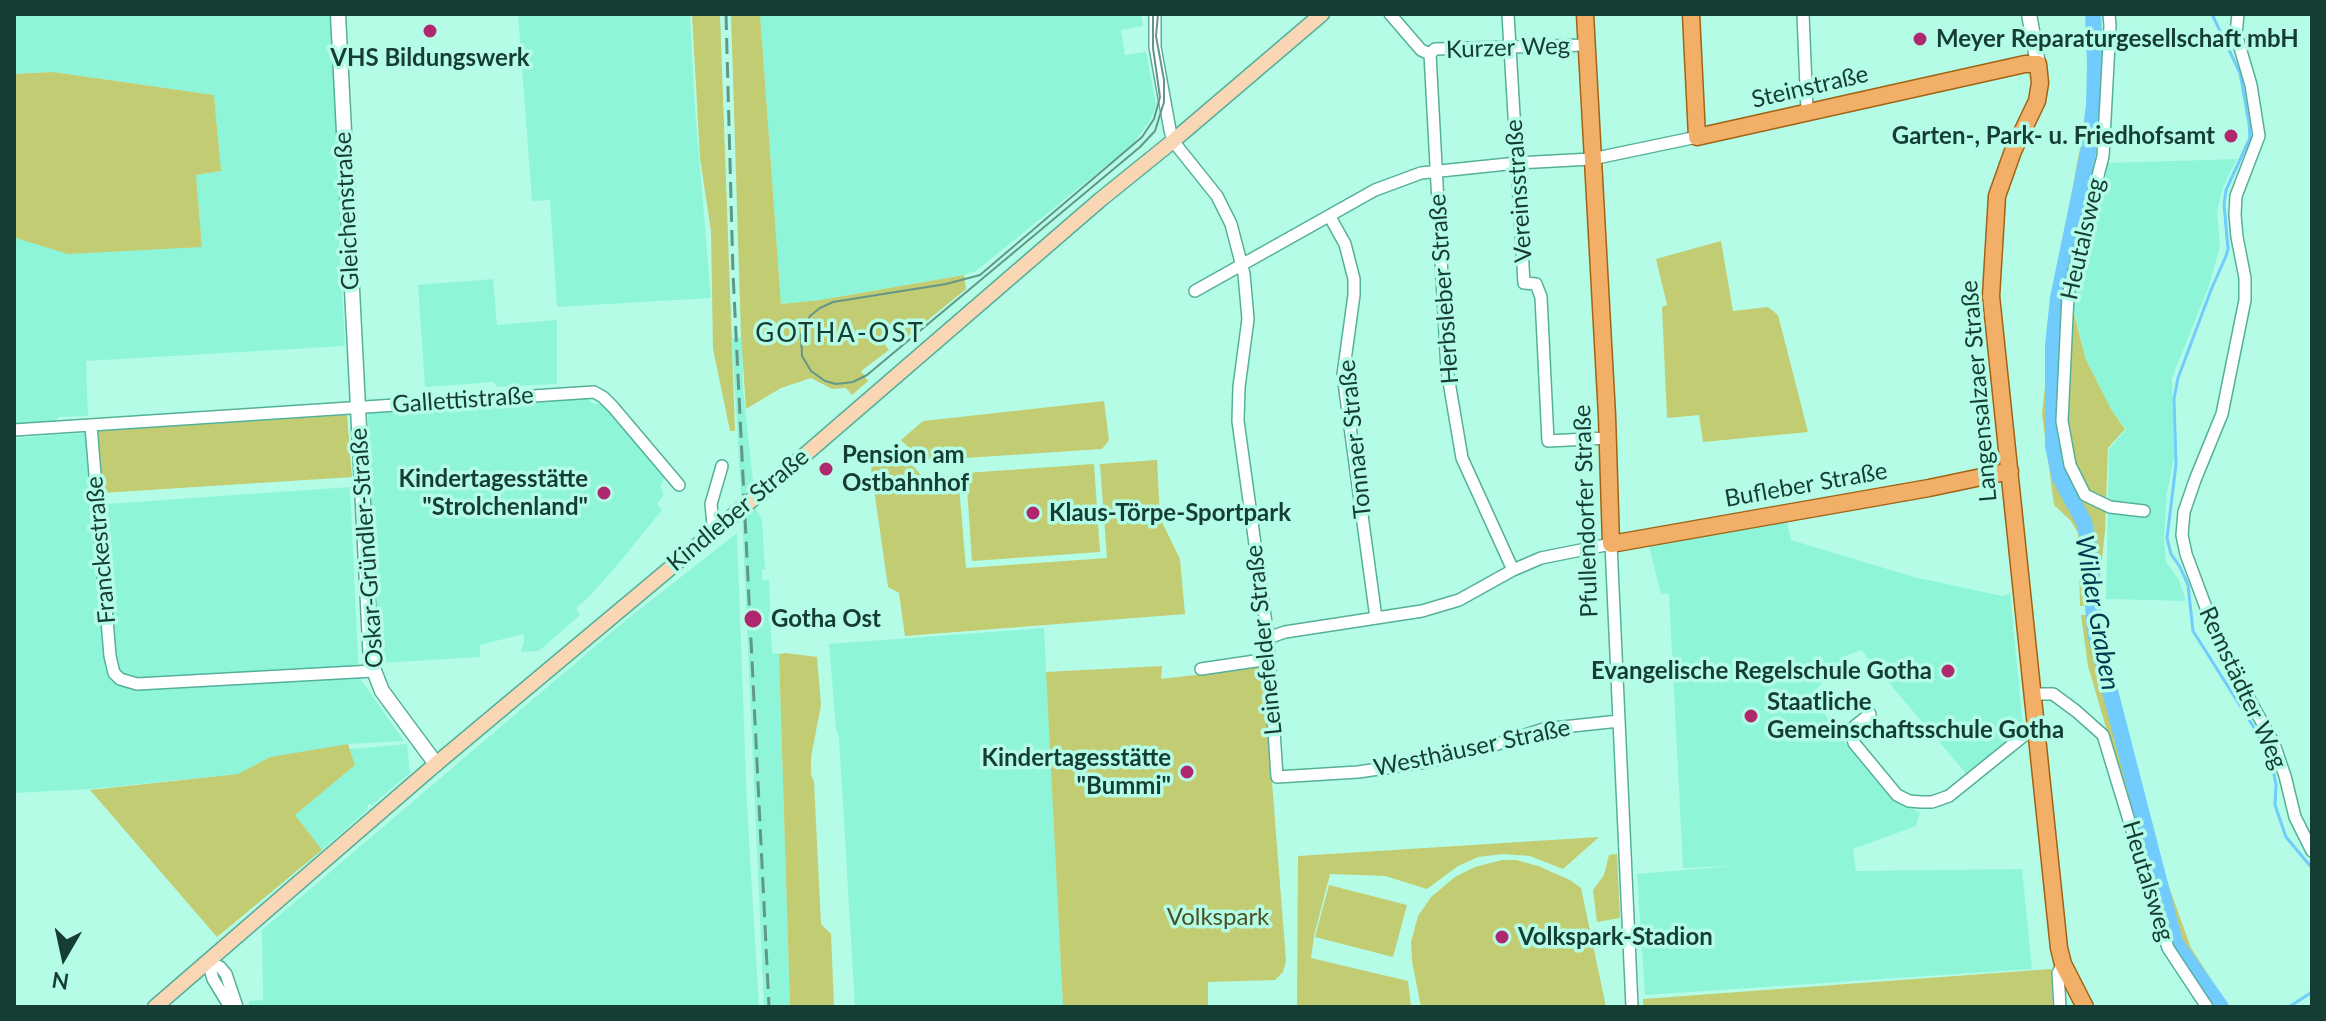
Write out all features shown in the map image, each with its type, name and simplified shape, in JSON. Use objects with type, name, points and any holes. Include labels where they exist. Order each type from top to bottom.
[{"type":"main road","name":"Kindleber Straße","points":[[155,1007],[436,764],[778,478],[1100,200],[1322,14]]},
{"type":"main road","name":"Pfullendorfer Straße","points":[[1585,14],[1611,544]]},
{"type":"main road","points":[[1691,14],[1697,137]]},
{"type":"main road","name":"Steinstraße","points":[[1697,137],[2025,64],[2038,64]]},
{"type":"main road","name":"Langensalzaer Straße","points":[[2038,64],[2040,83],[2037,101],[2003,174],[1995,211],[1991,296],[2056,921],[2063,964],[2085,1007]]},
{"type":"main road","name":"Bufleber Straße","points":[[1611,544],[2010,471]]},
{"type":"street","name":"Gleichenstraße","points":[[338,14],[357,408]]},
{"type":"street","points":[[1155,14],[1155,47],[1173,141]]},
{"type":"street","points":[[1390,14],[1421,50],[1430,54]]},
{"type":"street","name":"Vereinsstraße","points":[[1508,14],[1524,283],[1536,284],[1541,297],[1548,441],[1608,438]]},
{"type":"street","points":[[1803,14],[1807,111]]},
{"type":"street","name":"Langensalzaer Straße","points":[[2029,14],[2038,64]]},
{"type":"street","name":"Heutalsweg","points":[[2109,14],[2103,156],[2068,295],[2062,421],[2070,465],[2085,495],[2110,507],[2144,511]]},
{"type":"street","name":"Remstädter Weg","points":[[2238,14],[2236,34],[2251,85],[2259,136],[2236,196],[2236,226],[2245,278],[2245,300],[2222,414],[2184,512],[2182,535],[2186,554],[2221,648],[2274,744],[2295,817],[2312,851]]},
{"type":"street","name":"Kurzer Weg","points":[[1430,54],[1435,49],[1587,45]]},
{"type":"street","name":"Herbsleber Straße","points":[[1430,54],[1447,370],[1462,458],[1513,570]]},
{"type":"street","name":"Steinstraße","points":[[1195,291],[1392,183],[1435,171],[1592,159],[1697,137]]},
{"type":"street","name":"Leinefelder Straße","points":[[1173,141],[1217,196],[1231,224],[1243,265],[1248,319],[1238,421],[1268,638],[1277,777]]},
{"type":"street","name":"Tonnaer Straße","points":[[1330,217],[1345,244],[1354,279],[1343,375],[1376,618]]},
{"type":"street","name":"Gallettistraße","points":[[14,430],[594,392],[613,407],[679,485]]},
{"type":"street","name":"Oskar-Gründler-Straße","points":[[357,408],[373,671],[382,691],[436,764]]},
{"type":"street","name":"Franckestraße","points":[[91,426],[110,656],[114,673],[120,679],[137,684],[373,671]]},
{"type":"street","points":[[713,524],[712,497],[722,466]]},
{"type":"street","points":[[1268,638],[1285,632],[1422,611],[1459,600],[1541,558],[1611,544]]},
{"type":"street","name":"Pfullendorfer Straße","points":[[1611,544],[1632,1007]]},
{"type":"street","points":[[1201,669],[1269,659]]},
{"type":"street","name":"Heutalsweg","points":[[2033,694],[2053,694],[2103,735],[2168,948],[2207,1007]]},
{"type":"street","points":[[1870,714],[1851,732],[1854,743],[1897,795],[1921,802],[1949,796],[2037,725]]},
{"type":"street","name":"Westhäuser Straße","points":[[1277,777],[1358,772],[1427,762],[1544,729],[1619,721]]},
{"type":"street","points":[[208,962],[210,973],[230,1007]]},
{"type":"street","points":[[208,962],[220,967],[226,974],[237,1007]]},
{"type":"street","name":"Langensalzaer Straße","points":[[2060,1007],[2058,973],[2063,964]]},
{"type":"shaded area","points":[[14,14],[330,14],[345,346],[86,361],[88,416],[59,417],[52,424],[14,427],[14,233],[16,238],[202,246],[196,175],[221,171],[214,95],[53,72],[14,74]]},
{"type":"shaded area","points":[[518,14],[690,14],[711,298],[557,307],[550,200],[532,201]]},
{"type":"shaded area","points":[[760,14],[1141,14],[1143,26],[1121,30],[1125,55],[1146,52],[1156,105],[1151,119],[1133,144],[976,271],[820,300],[781,304]]},
{"type":"shaded area","points":[[2237,159],[2223,187],[2217,212],[2220,246],[2210,283],[2172,378],[2174,458],[2167,493],[2164,537],[2166,562],[2179,580],[2186,601],[2106,599],[2109,449],[2126,429],[2112,412],[2086,360],[2072,302],[2105,183],[2107,163]]},
{"type":"shaded area","points":[[493,279],[497,325],[557,320],[557,384],[498,387],[493,382],[425,387],[418,285]]},
{"type":"shaded area","name":"Gotha Ost","points":[[732,338],[742,338],[743,389],[756,509],[762,519],[765,569],[762,569],[762,580],[769,580],[772,653],[779,654],[790,1007],[764,1007]]},
{"type":"shaded area","points":[[585,397],[594,404],[603,403],[666,475],[660,487],[664,494],[657,504],[662,510],[591,595],[576,608],[580,615],[539,651],[521,652],[524,634],[480,645],[480,657],[381,663],[378,656],[371,523],[368,413]]},
{"type":"shaded area","points":[[85,433],[92,505],[350,487],[359,677],[404,741],[348,744],[270,757],[238,774],[90,789],[14,793],[14,438]]},
{"type":"shaded area","points":[[1787,522],[1791,540],[1914,577],[2002,596],[2010,593],[2023,726],[1968,776],[1861,650],[1843,657],[1812,695],[1841,738],[1886,793],[1920,813],[1916,826],[1853,849],[1856,871],[2022,869],[2032,969],[1645,995],[1637,874],[1733,866],[1683,868],[1669,594],[1661,594],[1649,546]]},
{"type":"shaded area","points":[[737,533],[747,806],[759,1007],[249,1007],[249,1001],[263,1000],[262,930],[626,620]]},
{"type":"shaded area","points":[[1044,628],[1063,1007],[855,1007],[839,738],[829,644]]},
{"type":"shaded area","points":[[407,744],[410,773],[372,805],[368,804],[368,809],[322,850],[294,815],[355,765],[350,749]]},
{"type":"green space","points":[[692,14],[720,14],[735,431],[730,431],[713,349],[711,231],[700,158]]},
{"type":"green space","points":[[731,14],[760,14],[781,304],[964,275],[966,289],[902,341],[893,333],[883,342],[889,350],[861,371],[868,381],[852,395],[846,388],[832,389],[811,378],[781,388],[746,409]]},
{"type":"green space","points":[[2089,14],[2101,14],[2103,82],[2090,184],[2066,282],[2086,360],[2112,411],[2125,429],[2108,448],[2105,531],[2097,605],[2080,606],[2078,533],[2071,521],[2054,505],[2042,414],[2054,305],[2089,105]]},
{"type":"green space","points":[[53,72],[214,95],[221,171],[196,175],[202,247],[68,254],[16,238],[14,74]]},
{"type":"green space","points":[[1721,241],[1733,311],[1768,307],[1778,315],[1808,432],[1703,442],[1699,415],[1667,418],[1662,307],[1667,305],[1656,259]]},
{"type":"green space","points":[[1104,401],[1109,440],[1102,449],[935,460],[918,457],[901,440],[923,421]]},
{"type":"green space","points":[[347,415],[352,477],[102,493],[98,431]]},
{"type":"green space","points":[[895,446],[924,478],[958,475],[966,568],[1107,558],[1100,464],[1157,460],[1160,518],[1180,559],[1185,614],[905,636],[899,593],[888,587],[871,468]]},
{"type":"green space","name":"Klaus-Törpe-Sportpark","points":[[1094,464],[1100,552],[972,561],[966,473]]},
{"type":"green space","points":[[2097,614],[2115,698],[2159,859],[2191,948],[2229,1007],[2212,1007],[2171,945],[2162,920],[2088,666],[2081,615]]},
{"type":"green space","points":[[779,654],[817,657],[821,705],[811,757],[811,774],[814,782],[821,924],[831,934],[834,1007],[790,1007]]},
{"type":"green space","name":"Volkspark","points":[[1162,666],[1161,679],[1263,667],[1286,961],[1283,972],[1275,980],[1208,982],[1208,1007],[1063,1007],[1046,672]]},
{"type":"green space","points":[[348,744],[355,765],[295,815],[322,850],[217,937],[90,790],[238,774],[270,757]]},
{"type":"green space","points":[[1599,837],[1563,869],[1530,856],[1503,854],[1478,857],[1458,866],[1427,889],[1385,876],[1330,874],[1311,958],[1408,981],[1411,1007],[1297,1007],[1298,856]]},
{"type":"green space","points":[[1617,854],[1620,918],[1597,922],[1593,890],[1604,875],[1609,855]]},
{"type":"green space","name":"Volkspark-Stadion","points":[[1502,860],[1538,866],[1581,888],[1606,1007],[1421,1007],[1411,942],[1418,916],[1431,897],[1455,877],[1475,867]]},
{"type":"green space","points":[[1329,885],[1407,905],[1393,957],[1315,937]]},
{"type":"green space","points":[[2051,969],[2053,1007],[1643,1007],[1643,999]]},
{"type":"waterway","name":"Wilder Graben","points":[[2093,14],[2094,105],[2088,153],[2058,298],[2053,345],[2053,446],[2060,478],[2084,522],[2089,544],[2095,633],[2175,942],[2221,1007]]},
{"type":"waterway","points":[[2212,14],[2240,73],[2250,138],[2226,190],[2226,256],[2178,378],[2174,399],[2176,464],[2167,538],[2171,554],[2188,585],[2193,631],[2258,734],[2272,764],[2276,785],[2275,805],[2286,837],[2312,868]]},
{"type":"waterway","points":[[2289,1007],[2312,992]]},
{"type":"tram line","points":[[1153,14],[1153,48],[1160,97],[1154,119],[1142,137],[980,275],[946,284],[833,302],[820,308],[810,316],[801,335],[802,356],[811,371],[825,381],[836,384],[853,382],[867,375],[1140,147],[1155,131],[1164,102],[1164,80],[1156,36],[1158,14]]},
{"type":"railway","points":[[726,14],[733,273],[769,1007]]},
{"type":"place","name":"VHS Bildungswerk","points":[[430,31]]},
{"type":"place","name":"Meyer Reparaturgesellschaft mbH","points":[[1920,39]]},
{"type":"place","name":"Garten-, Park- u. Friedhofsamt","points":[[2231,136]]},
{"type":"place","name":"Pension am Ostbahnhof","points":[[826,469]]},
{"type":"place","name":"Kindertagesstätte \"Strolchenland\"","points":[[604,493]]},
{"type":"place","name":"Klaus-Törpe-Sportpark","points":[[1033,513]]},
{"type":"place","name":"Gotha Ost","points":[[753,619]]},
{"type":"place","name":"Evangelische Regelschule Gotha","points":[[1948,671]]},
{"type":"place","name":"Staatliche Gemeinschaftsschule Gotha","points":[[1751,716]]},
{"type":"place","name":"Kindertagesstätte \"Bummi\"","points":[[1187,772]]},
{"type":"place","name":"Volkspark-Stadion","points":[[1502,937]]},
{"type":"district","name":"GOTHA-OST","points":[[840,334]]}]
